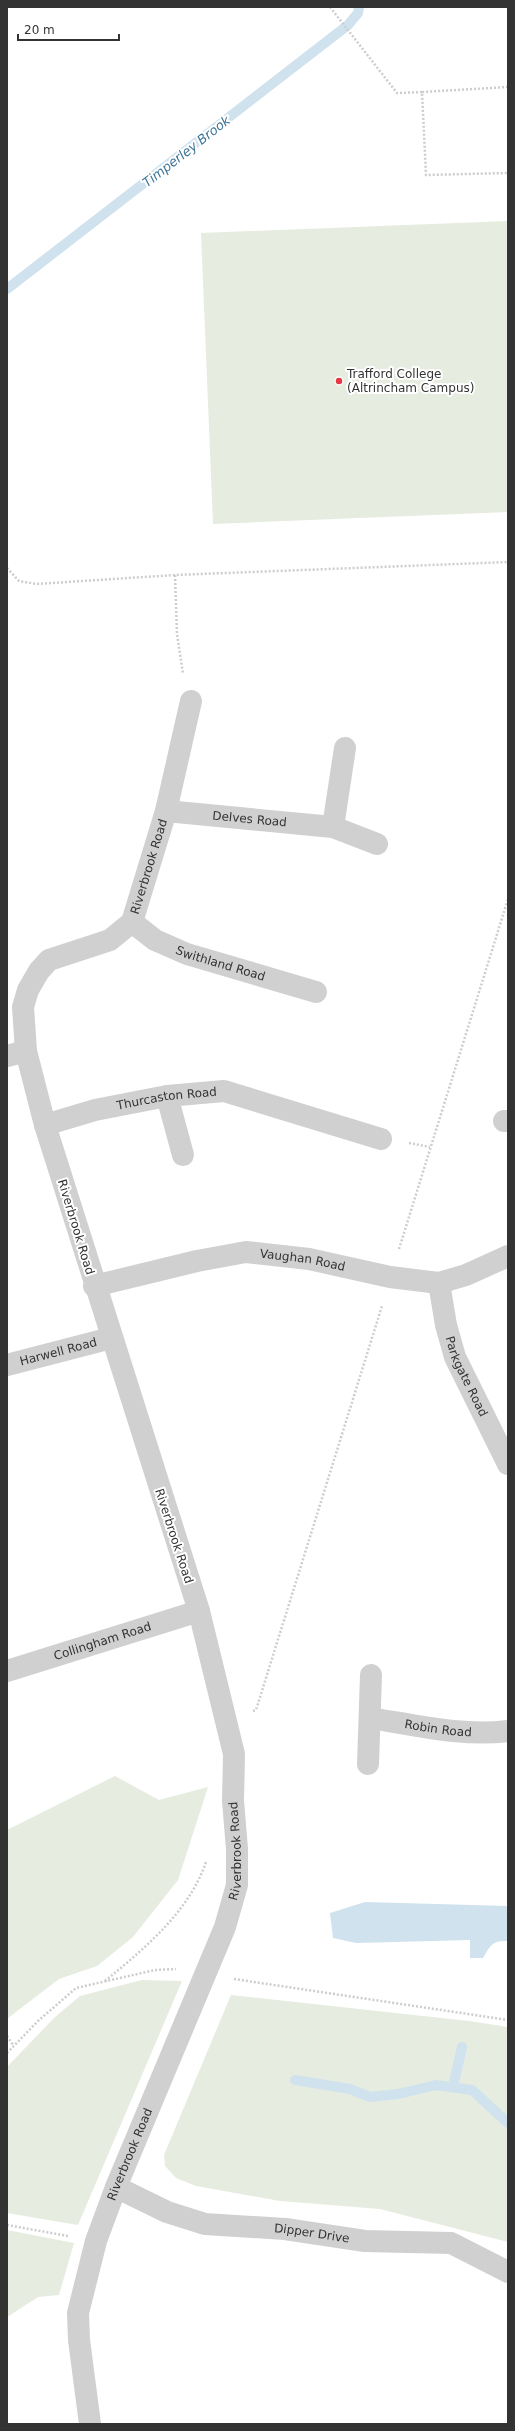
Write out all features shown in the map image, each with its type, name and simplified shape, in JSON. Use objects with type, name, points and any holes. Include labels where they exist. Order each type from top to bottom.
[{"type":"street","name":"Riverbrook Road","points":[[90,2424],[79,2340],[78,2313],[96,2241],[116,2187],[207,1974],[225,1927],[237,1886],[237,1849],[233,1801],[234,1754],[199,1612],[94,1286],[45,1125],[16,1054],[23,1006],[28,990],[38,971],[49,960],[110,940],[132,922],[166,811],[191,701]]},
{"type":"street","points":[[333,827],[345,748]]},
{"type":"street","name":"Delves Road","points":[[166,811],[333,827],[376,844]]},
{"type":"street","name":"Swithland Road","points":[[132,922],[154,940],[187,954],[316,992]]},
{"type":"street","name":"Thurcaston Road","points":[[45,1125],[95,1110],[167,1096],[224,1091],[381,1139]]},
{"type":"street","points":[[167,1096],[183,1155]]},
{"type":"street","name":"Vaughan Road","points":[[94,1286],[197,1261],[246,1252],[309,1259],[390,1277],[439,1283],[466,1275],[508,1256]]},
{"type":"street","name":"Parkgate Road","points":[[439,1283],[446,1325],[455,1357],[508,1464]]},
{"type":"street","name":"Harwell Road","points":[[7,1365],[111,1338]]},
{"type":"street","name":"Collingham Road","points":[[7,1671],[199,1612]]},
{"type":"street","points":[[368,1764],[371,1675]]},
{"type":"street","name":"Robin Road","points":[[370,1718],[452,1730],[495,1733],[508,1731]]},
{"type":"street","name":"Dipper Drive","points":[[116,2187],[167,2212],[205,2224],[285,2229],[365,2241],[451,2243],[508,2272]]},
{"type":"path","points":[[330,7],[397,93],[508,87]]},
{"type":"path","points":[[422,92],[426,175],[508,173]]},
{"type":"path","points":[[7,568],[19,581],[36,584],[175,575],[508,562]]},
{"type":"path","points":[[175,575],[181,667],[191,701]]},
{"type":"path","points":[[225,1718],[256,1710],[508,899]]},
{"type":"path","points":[[103,1983],[139,1953],[169,1923],[201,1878],[207,1858]]},
{"type":"path","points":[[7,2054],[13,2045],[76,1988],[155,1970],[186,1969],[207,1974],[508,2020]]},
{"type":"path","points":[[7,2036],[13,2045]]},
{"type":"path","points":[[7,2225],[96,2241]]},
{"type":"shaded area","points":[[508,221],[508,512],[213,524],[201,233]]},
{"type":"shaded area","points":[[115,1776],[159,1800],[208,1787],[178,1880],[133,1937],[97,1966],[59,1979],[8,2018],[7,1830]]},
{"type":"shaded area","points":[[142,1980],[182,1981],[78,2225],[7,2213],[7,2067],[54,2018],[80,1996]]},
{"type":"shaded area","points":[[231,1995],[469,2021],[508,2027],[508,2242],[380,2209],[280,2201],[196,2186],[176,2178],[165,2166],[164,2155]]},
{"type":"shaded area","points":[[7,2230],[74,2243],[59,2295],[38,2297],[7,2317]]},
{"type":"water","points":[[365,1902],[508,1906],[508,1941],[499,1941],[492,1944],[483,1958],[470,1958],[470,1940],[356,1943],[333,1938],[330,1913]]},
{"type":"waterway","name":"Timperley Brook","points":[[7,289],[348,25],[358,13],[359,7]]},
{"type":"waterway","points":[[453,2087],[462,2047]]},
{"type":"waterway","points":[[295,2080],[350,2089],[370,2097],[398,2094],[436,2085],[472,2090],[508,2123]]},
{"type":"place","name":"Trafford College (Altrincham Campus)","points":[[339,381]]}]
